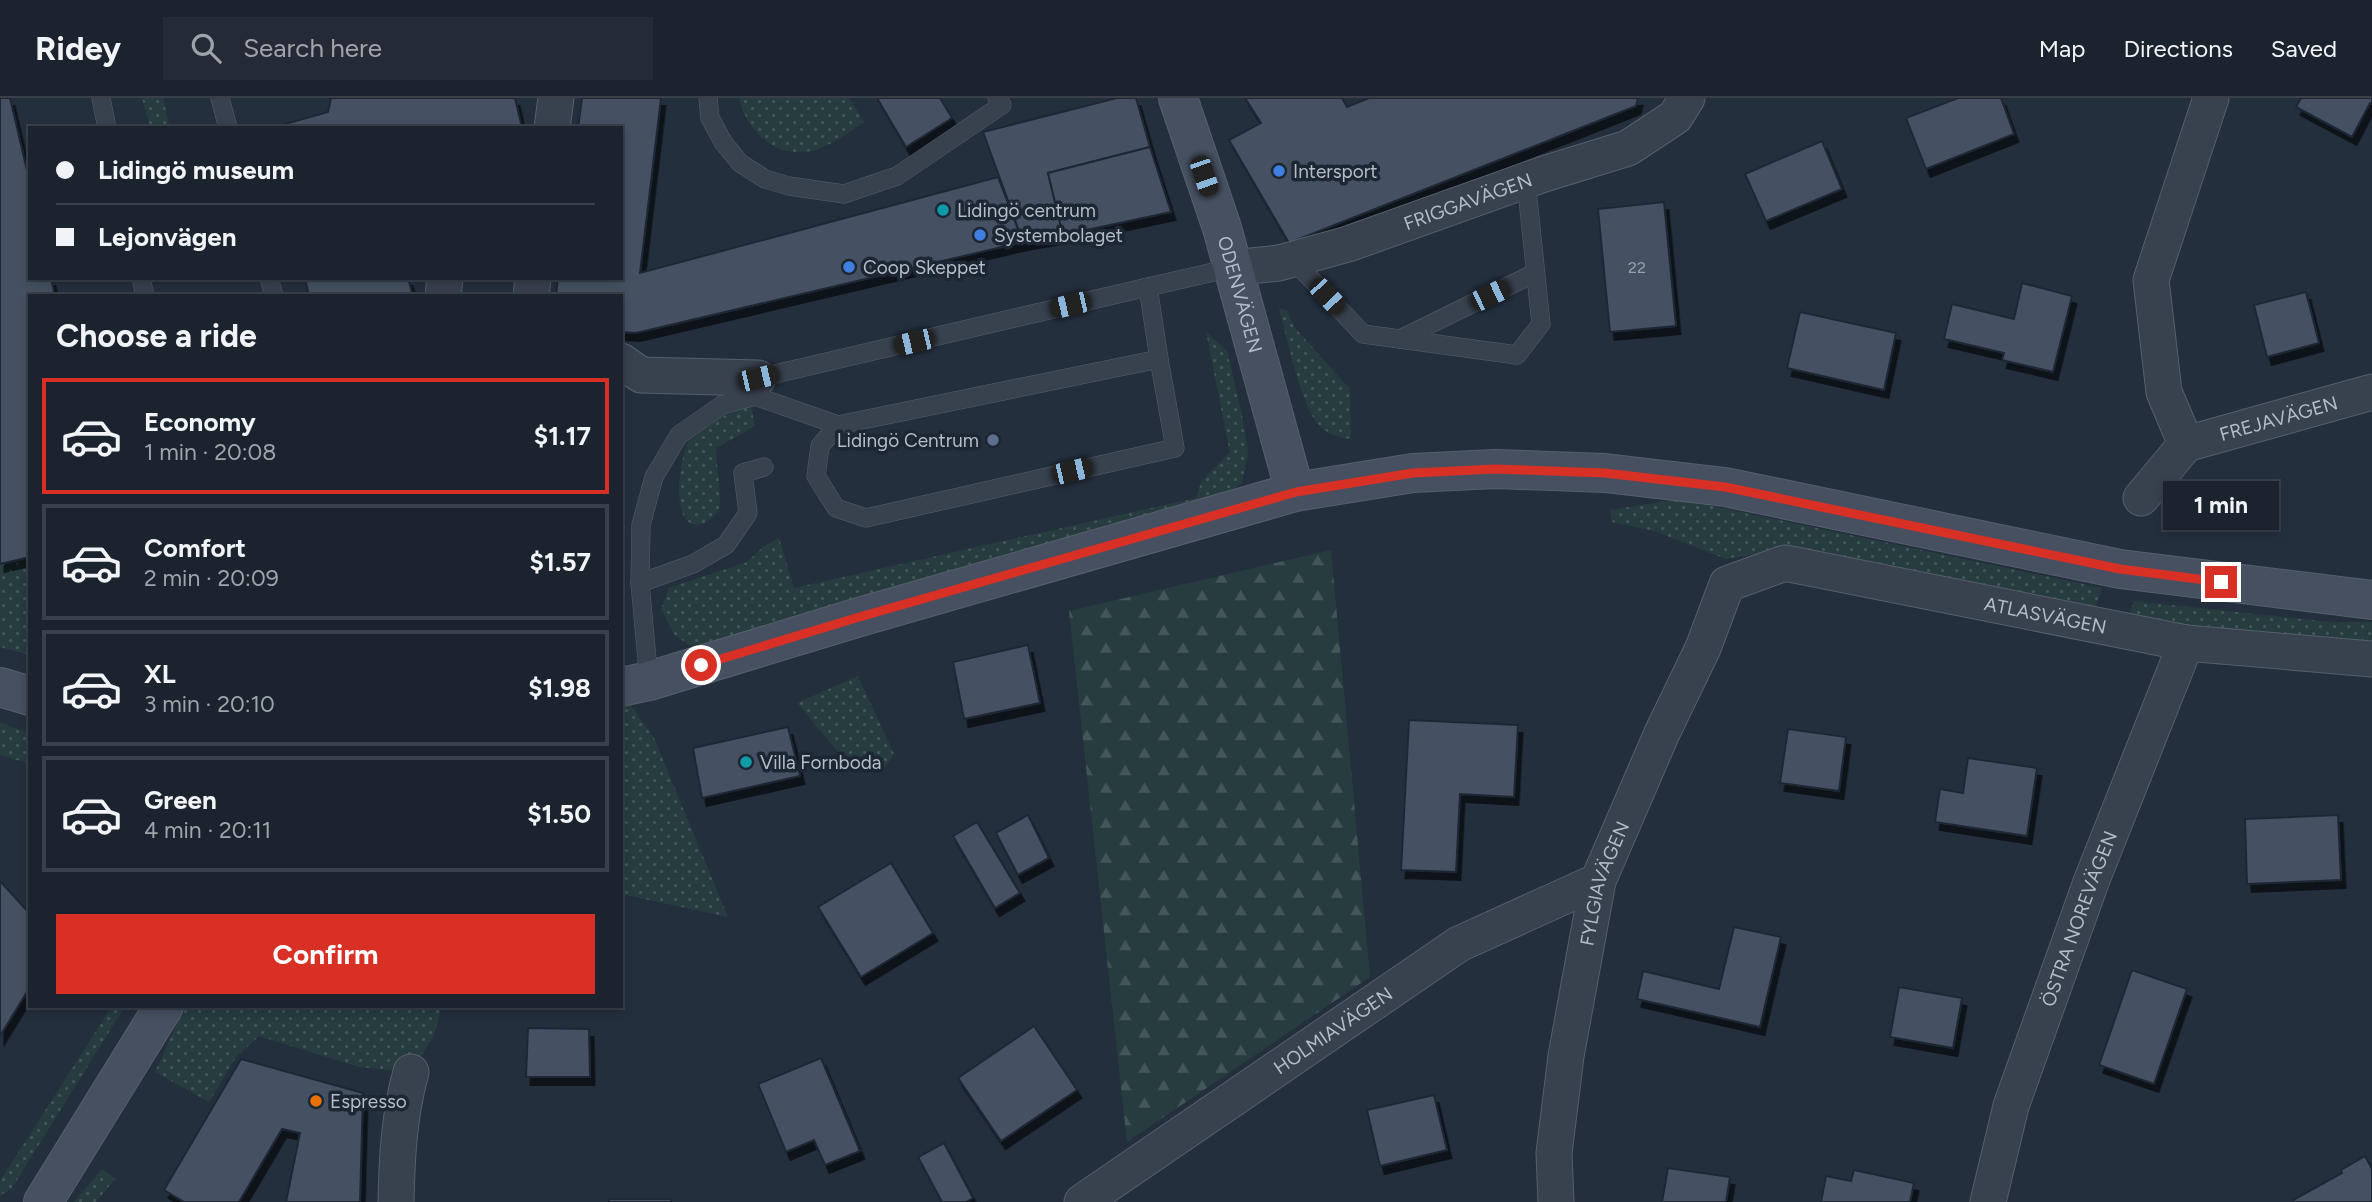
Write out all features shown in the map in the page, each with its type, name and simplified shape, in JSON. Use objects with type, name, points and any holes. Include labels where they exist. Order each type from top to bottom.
[{"type":"street","points":[[552,126],[556,98]]},
{"type":"street","name":"ODENVÄGEN","points":[[1178,98],[1222,229],[1296,492]]},
{"type":"street","name":"FRIGGAVÄGEN","points":[[1231,268],[1292,259],[1348,244],[1526,180],[1628,148],[1675,117],[1687,98]]},
{"type":"street","points":[[2141,498],[2186,444],[2164,392],[2151,279],[2211,98]]},
{"type":"street","points":[[623,362],[641,375],[758,378]]},
{"type":"street","name":"FREJAVÄGEN","points":[[2186,444],[2372,392]]},
{"type":"street","points":[[635,684],[1296,492],[1426,472],[1495,469],[1605,473],[1725,487],[2120,569],[2372,600]]},
{"type":"street","name":"ATLASVÄGEN","points":[[1727,584],[1785,562],[2186,643],[2372,659]]},
{"type":"street","name":"FYLGIAVÄGEN","points":[[1556,1202],[1554,1153],[1566,1056],[1598,881],[1662,733],[1699,657],[1727,584]]},
{"type":"street","name":"ÖSTRA NOREVÄGEN","points":[[1988,1202],[2011,1106],[2091,882],[2186,643]]},
{"type":"street","points":[[0,687],[28,695]]},
{"type":"street","name":"HOLMIAVÄGEN","points":[[1082,1202],[1459,944],[1598,881]]},
{"type":"street","points":[[43,1202],[163,1008]]},
{"type":"street","points":[[396,1202],[397,1144],[411,1072]]},
{"type":"lane","points":[[101,98],[107,126]]},
{"type":"lane","points":[[220,98],[227,126]]},
{"type":"lane","points":[[708,98],[709,118],[740,163],[765,178],[789,186],[844,194],[897,176],[1002,105],[997,98]]},
{"type":"lane","points":[[1292,259],[1363,334],[1517,355],[1541,324],[1526,180]]},
{"type":"lane","points":[[758,378],[1231,268]]},
{"type":"lane","points":[[1400,339],[1535,273]]},
{"type":"lane","points":[[838,425],[820,446],[816,476],[836,508],[866,518],[1174,448],[1148,287]]},
{"type":"lane","points":[[635,684],[640,525],[654,477],[679,435],[722,405],[755,397],[838,425],[1159,359]]},
{"type":"lane","points":[[640,583],[693,564],[726,545],[748,513],[743,473],[764,467]]},
{"type":"green space","points":[[142,98],[163,98],[170,126],[149,126]]},
{"type":"green space","points":[[739,98],[849,98],[864,122],[818,149],[786,151],[774,146],[755,131]]},
{"type":"green space","points":[[1279,308],[1287,311],[1295,328],[1350,389],[1351,439],[1324,430],[1311,413],[1295,368]]},
{"type":"green space","points":[[1206,332],[1227,351],[1248,453],[1242,483],[1213,504],[695,648],[675,636],[661,609],[669,588],[747,562],[763,547],[779,538],[794,588],[1196,498],[1202,480],[1230,453]]},
{"type":"green space","points":[[751,405],[755,426],[716,448],[720,496],[718,511],[704,523],[692,524],[684,517],[679,488],[688,442],[692,434],[704,425]]},
{"type":"green space","points":[[1679,499],[2102,588],[2096,606],[1804,553],[1761,553],[1726,559],[1654,531],[1612,522],[1610,510]]},
{"type":"green space","points":[[1331,550],[1370,977],[1127,1142],[1069,611]]},
{"type":"green space","points":[[28,557],[28,654],[0,647],[0,564]]},
{"type":"green space","points":[[2134,601],[2330,622],[2372,622],[2372,645],[2235,634],[2129,616]]},
{"type":"green space","points":[[858,676],[894,754],[882,772],[851,767],[797,703]]},
{"type":"green space","points":[[623,694],[654,738],[728,917],[623,894]]},
{"type":"green space","points":[[0,722],[28,733],[28,763],[0,755]]},
{"type":"green space","points":[[105,1008],[124,1008],[12,1188],[0,1196],[0,1181],[109,1011]]},
{"type":"green space","points":[[184,1008],[441,1008],[434,1035],[411,1072],[359,1067],[259,1036],[236,1057],[209,1102],[155,1072]]},
{"type":"green space","points":[[102,1169],[115,1179],[96,1202],[74,1202]]},
{"type":"building","points":[[0,98],[10,98],[28,174],[28,280],[51,280],[55,294],[28,294],[28,557],[0,564]]},
{"type":"building","points":[[331,98],[515,98],[522,126],[278,126],[328,112]]},
{"type":"building","name":"Lidingö centrum","points":[[582,98],[661,98],[640,273],[998,177],[1023,242],[636,333],[623,332],[623,294],[556,294],[558,280],[623,280],[623,126],[578,126]]},
{"type":"building","points":[[877,98],[940,98],[952,118],[906,147]]},
{"type":"building","points":[[1117,98],[1136,98],[1150,147],[1048,173],[1063,235],[1023,242],[983,132]]},
{"type":"building","points":[[1245,98],[1342,98],[1347,107],[1369,98],[1638,98],[1636,106],[1289,243],[1229,140],[1261,123]]},
{"type":"building","points":[[1958,98],[2001,98],[2014,134],[1926,169],[1906,118]]},
{"type":"building","points":[[2301,98],[2372,98],[2372,104],[2370,103],[2352,137],[2296,107]]},
{"type":"building","points":[[1822,141],[1842,189],[1766,221],[1745,174]]},
{"type":"building","points":[[1150,147],[1171,212],[1063,235],[1048,173]]},
{"type":"building","points":[[1664,202],[1676,326],[1610,332],[1598,209]]},
{"type":"building","points":[[305,280],[409,280],[412,294],[309,294]]},
{"type":"building","points":[[2022,283],[2072,296],[2053,372],[2002,360],[2004,353],[1944,339],[1952,304],[2014,319]]},
{"type":"building","points":[[2306,292],[2319,343],[2267,357],[2254,305]]},
{"type":"building","points":[[1800,312],[1896,333],[1884,390],[1787,368]]},
{"type":"building","points":[[1028,645],[1040,703],[964,719],[953,662]]},
{"type":"building","points":[[1409,720],[1518,725],[1514,797],[1460,794],[1456,872],[1401,870]]},
{"type":"building","name":"Villa Fornboda","points":[[788,727],[800,776],[702,798],[693,748]]},
{"type":"building","points":[[1788,729],[1846,737],[1839,791],[1780,783]]},
{"type":"building","points":[[1968,758],[2037,768],[2027,836],[1935,822],[1940,789],[1963,793]]},
{"type":"building","points":[[1028,815],[1049,858],[1018,875],[996,833]]},
{"type":"building","points":[[2338,815],[2341,880],[2247,884],[2245,819]]},
{"type":"building","points":[[977,822],[1020,893],[995,908],[953,836]]},
{"type":"building","points":[[891,863],[933,933],[861,977],[818,907]]},
{"type":"building","points":[[0,881],[28,912],[28,990],[0,1036]]},
{"type":"building","points":[[1734,927],[1781,937],[1760,1027],[1637,999],[1643,971],[1719,989]]},
{"type":"building","points":[[2132,970],[2187,989],[2154,1084],[2099,1065]]},
{"type":"building","points":[[1899,987],[1962,998],[1953,1048],[1890,1037]]},
{"type":"building","points":[[1034,1026],[1077,1090],[1001,1141],[958,1078]]},
{"type":"building","points":[[528,1028],[589,1029],[590,1077],[526,1077]]},
{"type":"building","points":[[821,1058],[860,1151],[825,1165],[814,1140],[786,1152],[758,1084]]},
{"type":"building","points":[[241,1059],[363,1093],[360,1202],[286,1202],[300,1133],[282,1129],[239,1202],[184,1202],[164,1190]]},
{"type":"building","points":[[1434,1095],[1447,1150],[1380,1166],[1367,1110]]},
{"type":"building","points":[[944,1143],[973,1198],[966,1202],[942,1202],[918,1157]]},
{"type":"building","points":[[2365,1156],[2372,1169],[2372,1202],[2294,1202],[2293,1200],[2342,1173],[2341,1170]]},
{"type":"building","points":[[1668,1168],[1730,1177],[1726,1202],[1662,1202]]},
{"type":"building","points":[[1854,1170],[1914,1183],[1910,1202],[1821,1202],[1826,1176],[1851,1181]]},
{"type":"building","points":[[609,1199],[671,1199],[671,1202],[609,1202]]},
{"type":"place","name":"Intersport","points":[[1279,171]]},
{"type":"place","name":"Lidingö centrum","points":[[943,210]]},
{"type":"place","name":"Systembolaget","points":[[980,235]]},
{"type":"place","name":"Coop Skeppet","points":[[849,267]]},
{"type":"place","name":"Lidingö Centrum","points":[[993,440]]},
{"type":"place","name":"Villa Fornboda","points":[[746,762]]},
{"type":"place","name":"Espresso","points":[[316,1101]]},
{"type":"route","points":[[701,665],[1296,492],[1413,473],[1495,469],[1605,473],[1725,487],[2120,569],[2221,582]]}]
